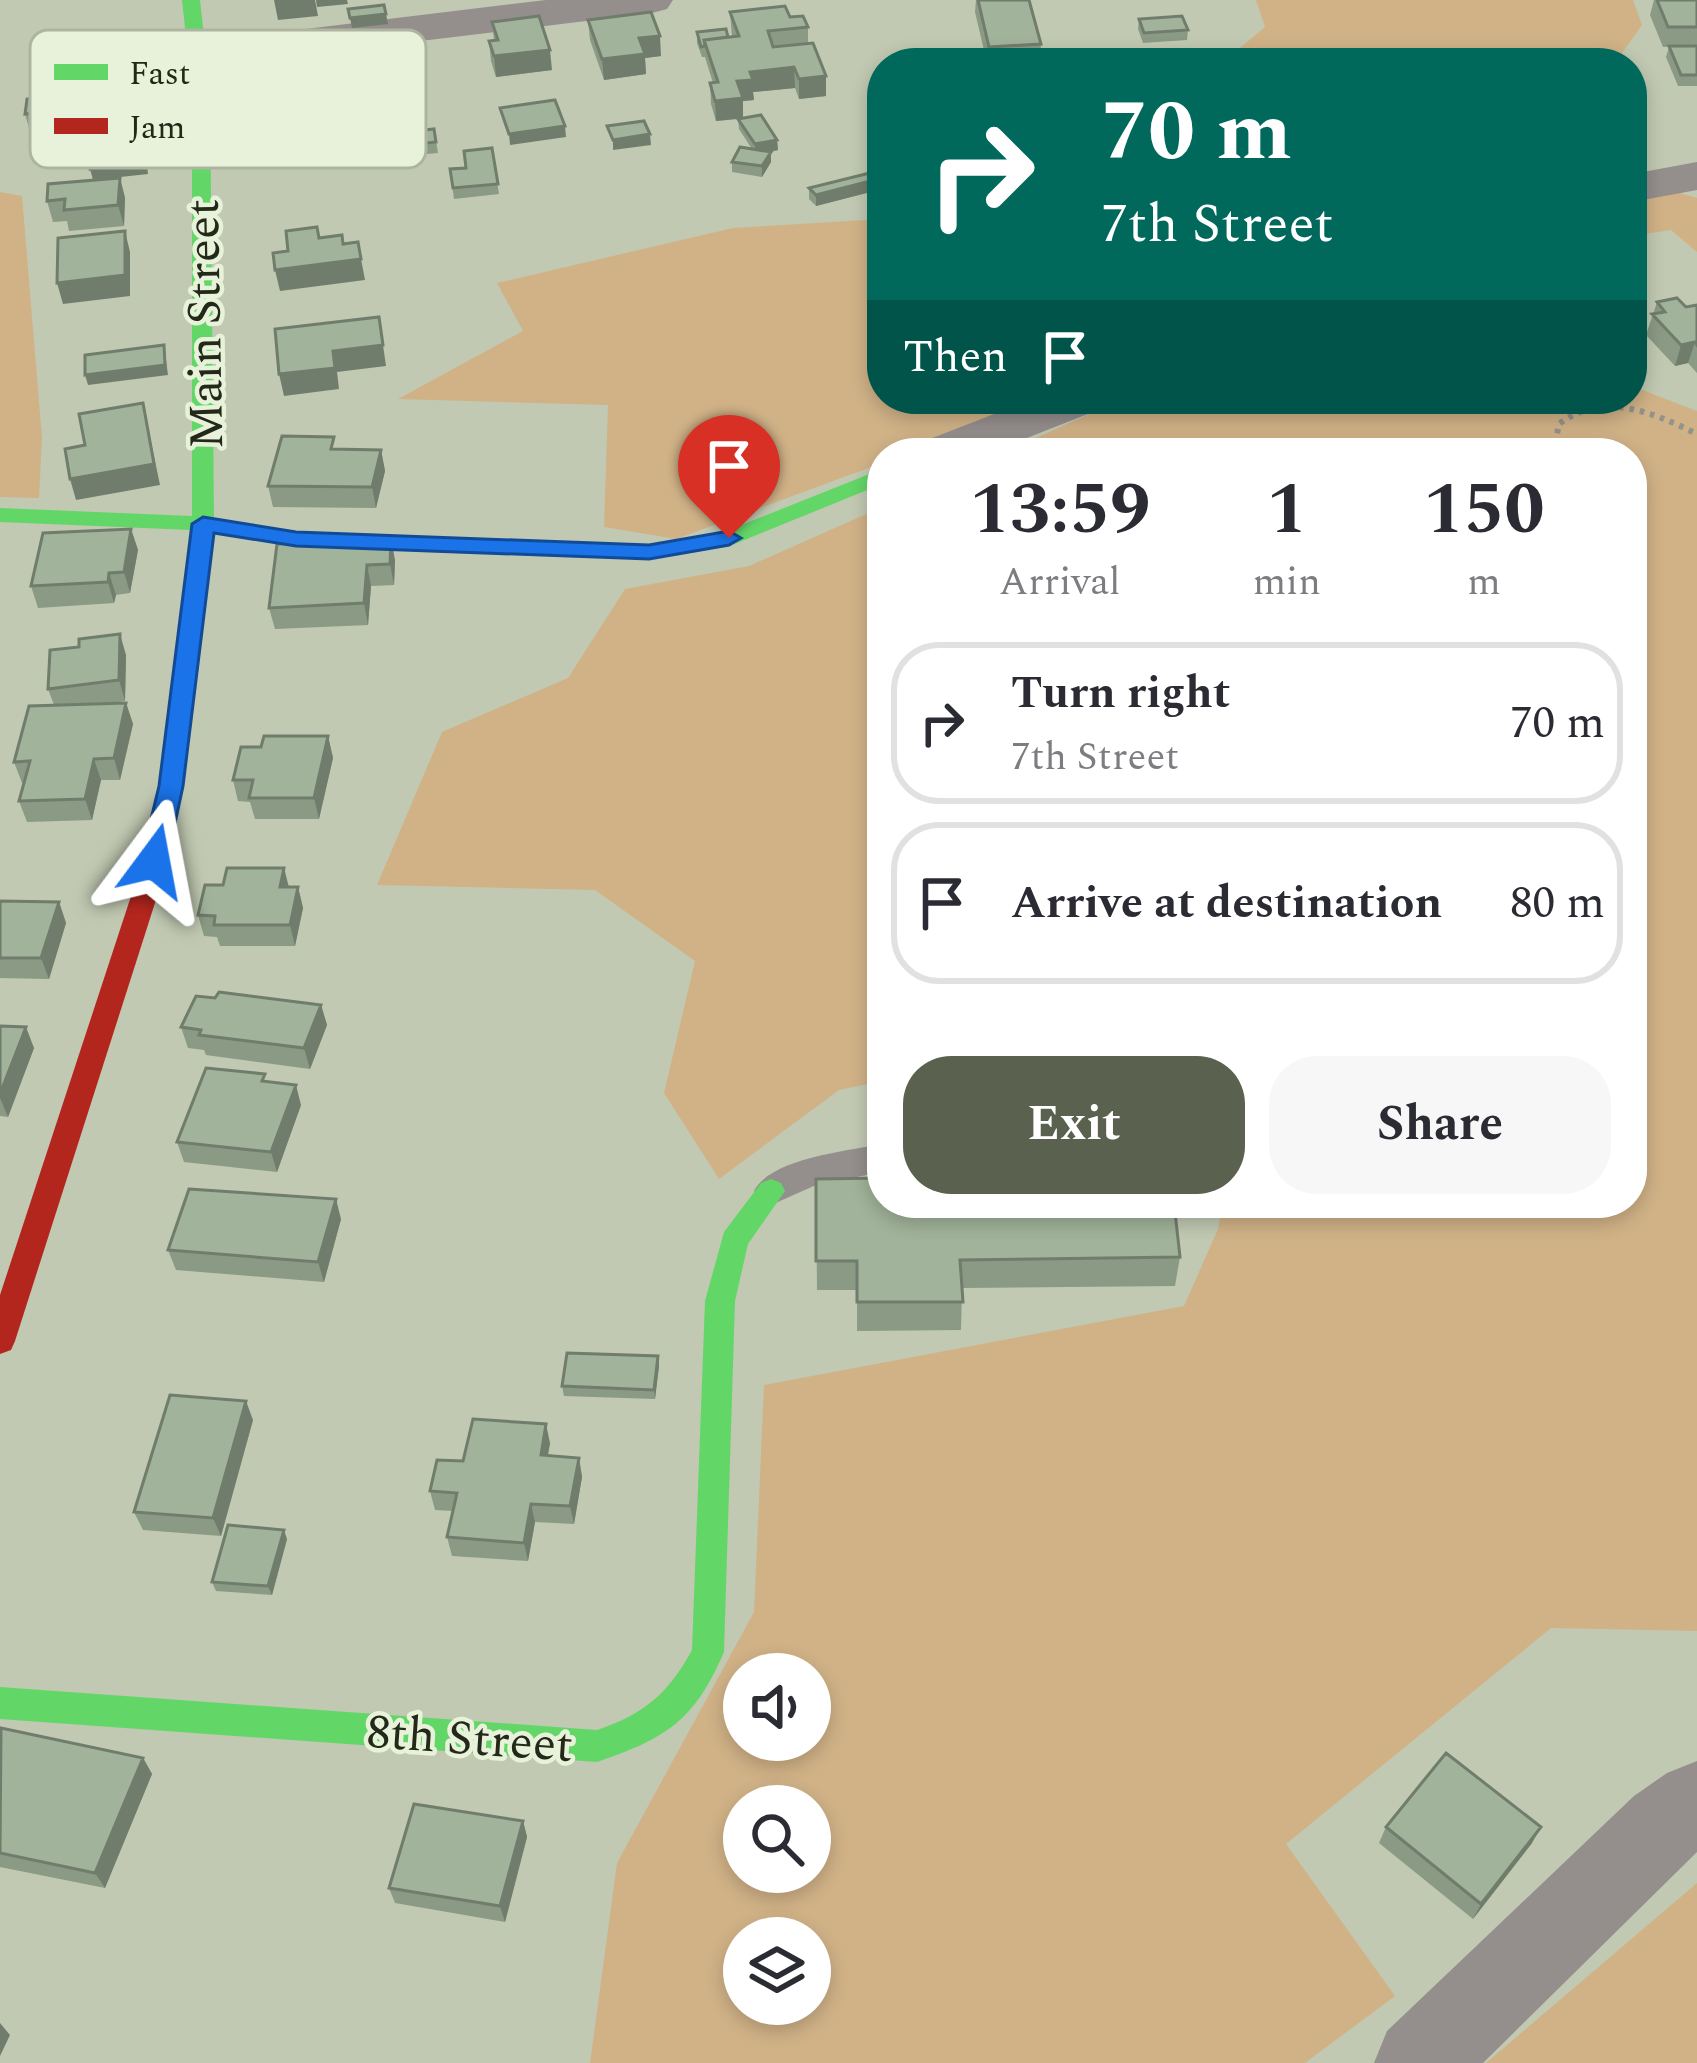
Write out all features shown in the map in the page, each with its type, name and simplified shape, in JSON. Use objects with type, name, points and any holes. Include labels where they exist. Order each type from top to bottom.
[{"type":"street","name":"Main Street","points":[[191,0],[194,30]]},
{"type":"street","points":[[404,30],[652,0]]},
{"type":"street","name":"Main Street","points":[[0,1341],[145,899],[171,786],[203,524],[201,168]]},
{"type":"street","points":[[1647,185],[1697,176]]},
{"type":"street","points":[[980,438],[1041,414]]},
{"type":"street","points":[[0,515],[203,524],[296,539],[649,552],[729,538],[867,482]]},
{"type":"street","name":"8th Street","points":[[0,1703],[597,1746],[647,1731],[687,1697],[708,1652],[725,1264],[728,1245],[748,1212],[771,1191]]},
{"type":"street","points":[[1419,2063],[1664,1826],[1697,1802]]},
{"type":"lane","points":[[771,1191],[809,1172],[867,1161]]},
{"type":"path","points":[[1556,438],[1559,424],[1575,414]]},
{"type":"path","points":[[1647,414],[1697,434]]},
{"type":"shaded area","points":[[1256,0],[1633,0],[1642,25],[1626,48],[1240,48],[1265,27]]},
{"type":"shaded area","points":[[1647,183],[1697,198],[1697,252],[1671,230],[1647,234]]},
{"type":"shaded area","points":[[0,192],[22,196],[42,438],[39,498],[0,497]]},
{"type":"shaded area","points":[[867,220],[867,414],[1010,414],[946,438],[867,438],[867,469],[676,539],[604,527],[608,405],[398,399],[523,331],[497,283],[733,228]]},
{"type":"shaded area","points":[[1647,392],[1697,411],[1697,1631],[1551,1628],[1286,1844],[1395,1996],[1305,2063],[590,2063],[617,1863],[723,1669],[723,1761],[831,1761],[831,1653],[732,1653],[754,1612],[764,1385],[1184,1306],[1220,1218],[1647,1218],[1647,438],[1036,438],[1089,414],[1647,414]]},
{"type":"shaded area","points":[[867,514],[867,1084],[839,1090],[719,1179],[664,1093],[695,961],[595,890],[377,885],[442,732],[568,678],[625,589],[749,566]]},
{"type":"shaded area","points":[[1697,1883],[1697,2063],[1486,2063]]},
{"type":"building","points":[[978,0],[1029,0],[1041,44],[989,47]]},
{"type":"building","points":[[1657,0],[1697,0],[1697,27],[1668,27]]},
{"type":"building","points":[[384,5],[386,14],[350,18],[348,9]]},
{"type":"building","points":[[785,6],[790,17],[803,16],[808,27],[768,31],[773,47],[813,43],[826,76],[799,79],[794,67],[750,72],[753,80],[737,81],[743,98],[715,101],[710,83],[718,82],[704,40],[739,36],[730,12]]},
{"type":"building","points":[[651,12],[660,36],[639,38],[645,54],[602,59],[588,20]]},
{"type":"building","points":[[539,16],[550,50],[494,56],[489,41],[498,40],[492,22]]},
{"type":"building","points":[[1182,16],[1188,30],[1144,33],[1139,19]]},
{"type":"building","points":[[726,29],[728,37],[704,40],[701,47],[697,32]]},
{"type":"building","points":[[1669,46],[1697,46],[1697,75],[1681,75]]},
{"type":"building","points":[[555,100],[565,126],[509,134],[500,108]]},
{"type":"building","points":[[761,115],[777,140],[755,144],[738,119]]},
{"type":"building","points":[[644,121],[650,134],[613,140],[607,126]]},
{"type":"building","points":[[434,129],[436,142],[426,143],[426,130]]},
{"type":"building","points":[[740,147],[771,152],[762,166],[732,162]]},
{"type":"building","points":[[492,148],[498,184],[453,188],[450,169],[466,168],[464,151]]},
{"type":"building","points":[[867,174],[867,182],[816,195],[809,188]]},
{"type":"building","points":[[120,178],[118,205],[64,210],[65,199],[47,201],[48,184]]},
{"type":"building","points":[[317,227],[319,238],[342,235],[343,244],[358,242],[361,259],[275,270],[273,253],[288,251],[286,231]]},
{"type":"building","points":[[125,231],[125,275],[57,283],[58,238]]},
{"type":"building","points":[[1677,298],[1686,307],[1697,305],[1697,345],[1681,345],[1652,314],[1665,312],[1657,302]]},
{"type":"building","points":[[379,317],[383,345],[333,351],[335,368],[279,374],[275,329]]},
{"type":"building","points":[[164,345],[165,365],[85,375],[85,355]]},
{"type":"building","points":[[143,403],[154,464],[70,479],[65,449],[85,445],[79,414]]},
{"type":"building","points":[[282,436],[334,437],[331,449],[381,450],[372,487],[268,486]]},
{"type":"building","points":[[131,529],[124,572],[109,573],[108,582],[31,586],[43,533]]},
{"type":"building","points":[[391,538],[390,564],[367,565],[364,603],[269,608],[277,544]]},
{"type":"building","points":[[120,634],[119,680],[48,689],[50,650],[79,647],[79,639]]},
{"type":"building","points":[[126,703],[114,758],[94,759],[85,799],[19,801],[30,761],[14,762],[29,706]]},
{"type":"building","points":[[264,736],[328,736],[314,798],[249,798],[253,780],[233,780],[241,747],[261,747]]},
{"type":"building","points":[[227,868],[284,868],[280,887],[298,887],[290,925],[214,925],[215,916],[198,915],[205,885],[223,885]]},
{"type":"building","points":[[0,901],[59,902],[41,958],[0,958]]},
{"type":"building","points":[[219,992],[321,1005],[304,1048],[199,1035],[201,1030],[181,1027],[196,996],[215,998]]},
{"type":"building","points":[[0,1026],[26,1027],[0,1094]]},
{"type":"building","points":[[206,1068],[265,1074],[262,1081],[296,1085],[271,1152],[177,1142]]},
{"type":"building","points":[[867,1178],[867,1218],[1176,1218],[1180,1257],[960,1260],[963,1302],[857,1302],[857,1261],[816,1261],[816,1179]]},
{"type":"building","points":[[189,1189],[336,1199],[318,1262],[168,1250]]},
{"type":"building","points":[[567,1353],[658,1356],[654,1390],[562,1386]]},
{"type":"building","points":[[170,1395],[246,1401],[213,1518],[134,1512]]},
{"type":"building","points":[[473,1419],[546,1424],[541,1455],[579,1458],[570,1506],[531,1504],[524,1543],[447,1537],[457,1493],[430,1491],[437,1460],[463,1461]]},
{"type":"building","points":[[228,1525],[284,1530],[268,1586],[212,1582]]},
{"type":"building","points":[[1,1728],[143,1758],[95,1873],[0,1853]]},
{"type":"building","points":[[1446,1753],[1541,1827],[1481,1904],[1386,1827]]},
{"type":"building","points":[[414,1804],[523,1821],[500,1906],[389,1888]]},
{"type":"traffic: fast","points":[[191,0],[194,30]]},
{"type":"traffic: fast","points":[[149,881],[171,786],[203,524],[201,168]]},
{"type":"traffic: fast","points":[[0,515],[175,520],[296,539],[649,552],[729,538],[867,482]]},
{"type":"traffic: fast","points":[[0,1703],[597,1746],[638,1732],[666,1715],[688,1690],[708,1652],[720,1301],[734,1240],[771,1191]]},
{"type":"traffic: jam","points":[[0,1341],[149,881]]},
{"type":"route","points":[[154,861],[171,786],[200,582],[203,524],[296,539],[649,552],[729,538]]}]
